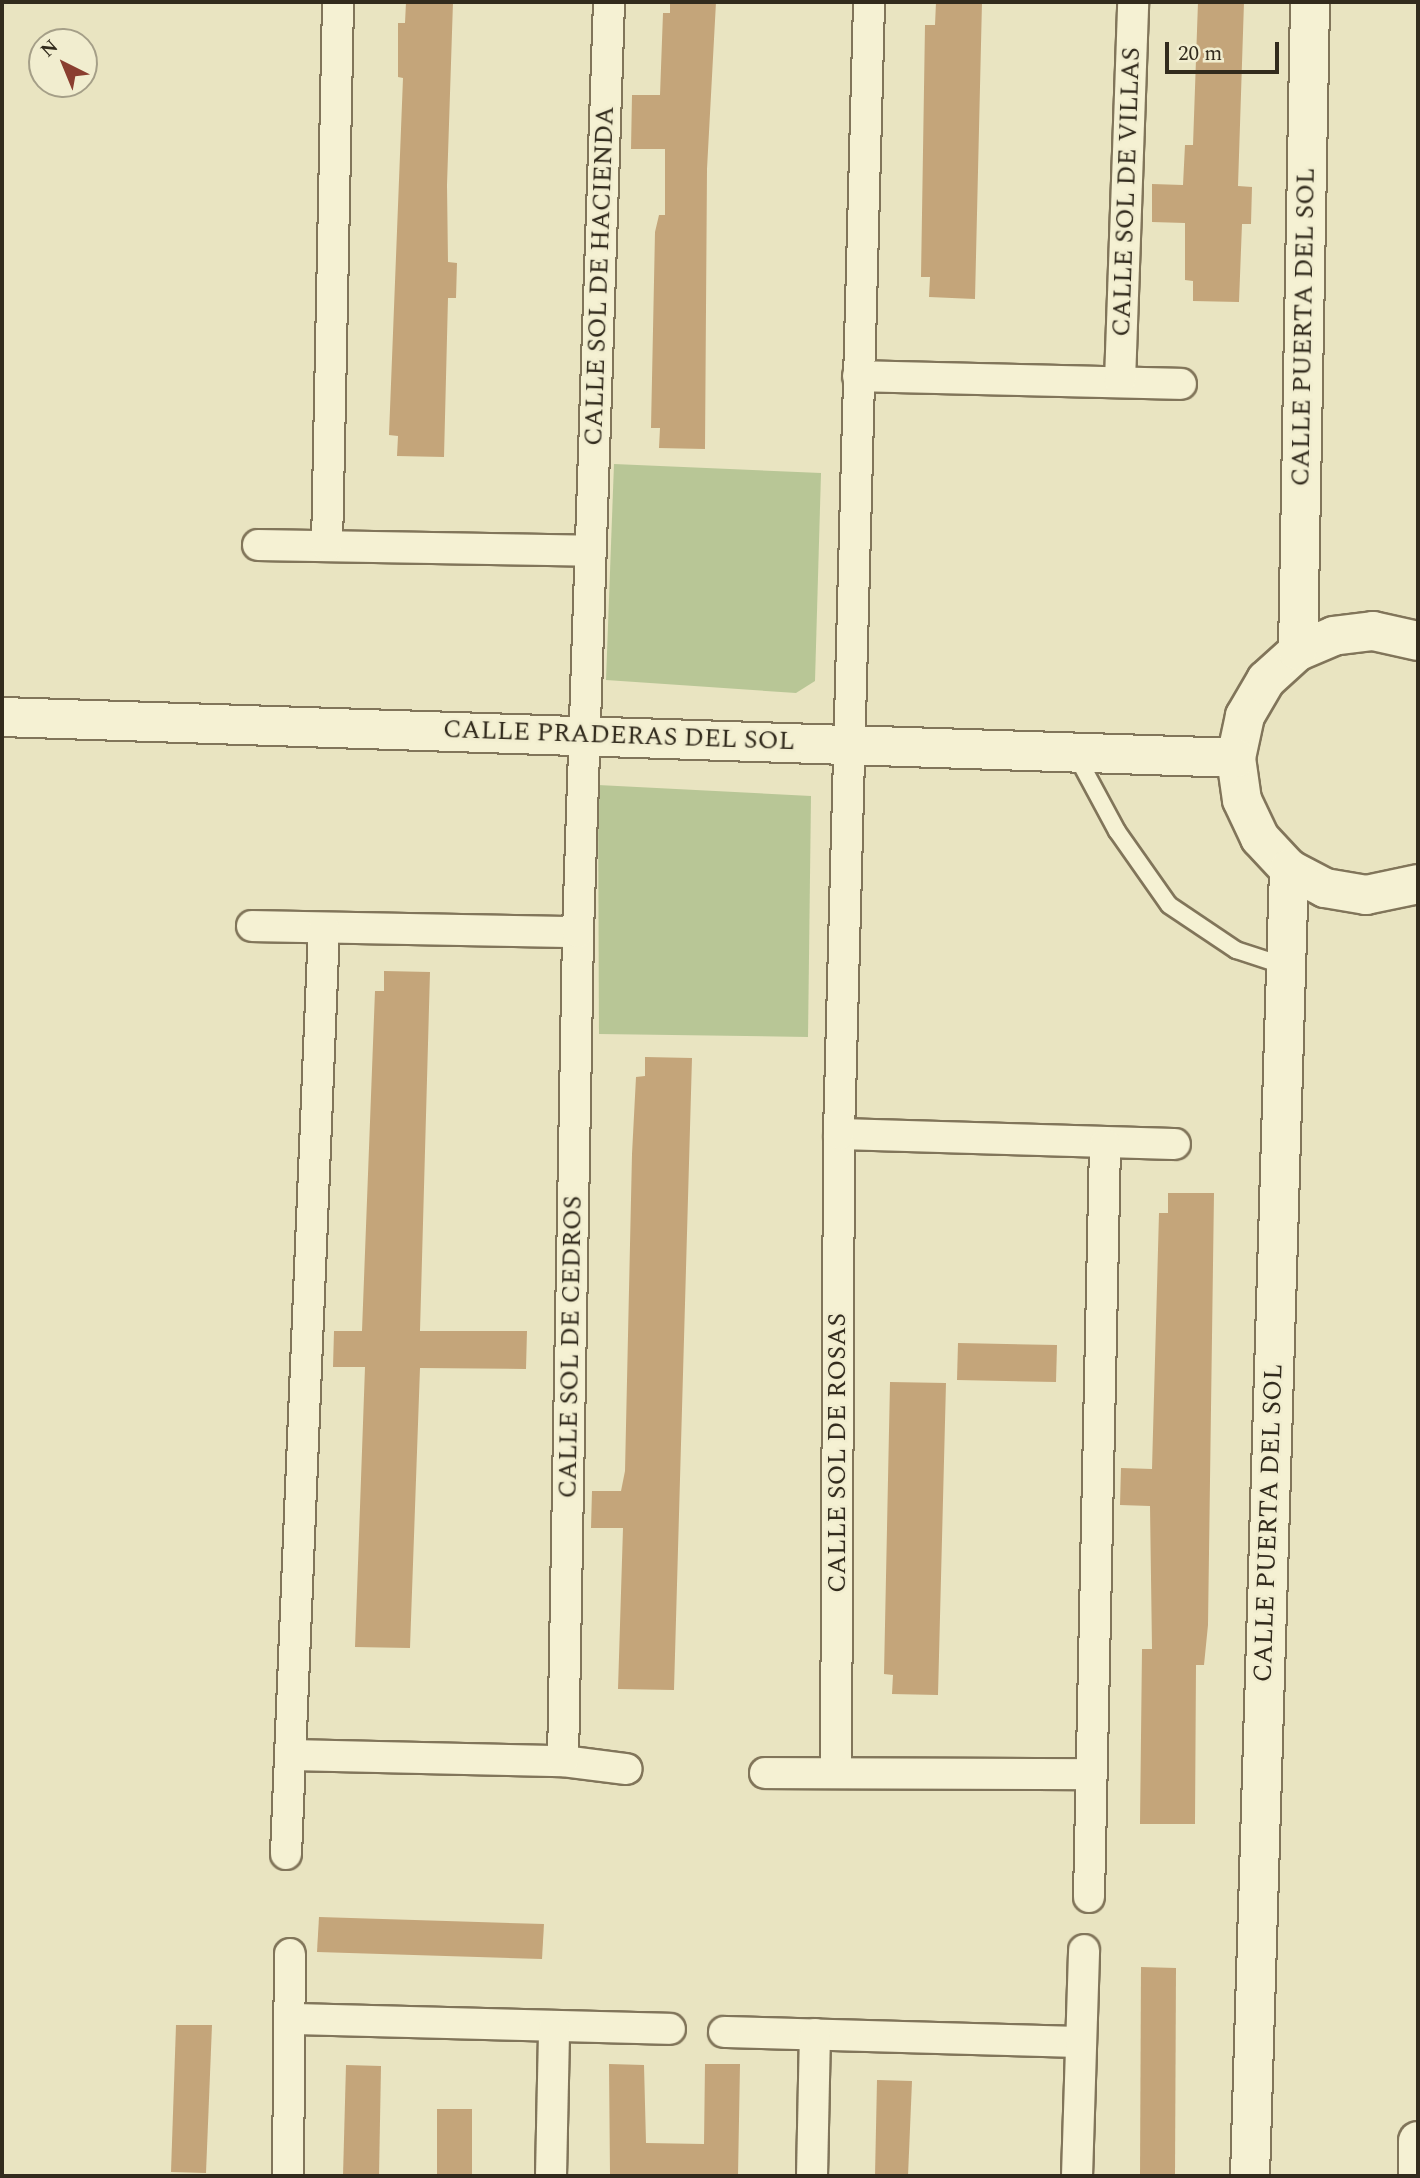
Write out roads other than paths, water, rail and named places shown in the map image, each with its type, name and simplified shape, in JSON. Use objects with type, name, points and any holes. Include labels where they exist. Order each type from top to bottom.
[{"type":"street","points":[[327,546],[338,2]]},
{"type":"street","name":"CALLE SOL DE HACIENDA","points":[[585,736],[610,2]]},
{"type":"street","points":[[849,743],[869,2]]},
{"type":"street","name":"CALLE SOL DE VILLAS","points":[[1120,381],[1133,2]]},
{"type":"street","name":"CALLE PUERTA DEL SOL","points":[[1298,651],[1310,2]]},
{"type":"street","points":[[858,376],[1181,384]]},
{"type":"street","points":[[258,545],[591,551]]},
{"type":"street","points":[[1418,641],[1373,631],[1334,636],[1298,651],[1266,680],[1250,707],[1236,758],[1242,800],[1259,838],[1289,869],[1325,888],[1366,895],[1418,884]]},
{"type":"street","name":"CALLE PRADERAS DEL SOL","points":[[2,717],[849,743],[1075,754],[1236,758]]},
{"type":"street","name":"CALLE SOL DE CEDROS","points":[[563,1761],[585,736]]},
{"type":"street","name":"CALLE SOL DE ROSAS","points":[[836,1772],[839,1134],[849,743]]},
{"type":"street","name":"CALLE PUERTA DEL SOL","points":[[1250,2176],[1289,869]]},
{"type":"street","points":[[251,926],[579,932]]},
{"type":"street","points":[[286,1854],[324,928]]},
{"type":"street","points":[[839,1134],[1175,1144]]},
{"type":"street","points":[[1089,1897],[1105,1144]]},
{"type":"street","points":[[291,1755],[563,1761],[626,1769]]},
{"type":"street","points":[[765,1773],[1092,1774]]},
{"type":"street","points":[[1077,2176],[1084,1950]]},
{"type":"street","points":[[288,2176],[291,2019],[289,1954]]},
{"type":"street","points":[[291,2019],[670,2029]]},
{"type":"street","points":[[551,2176],[554,2027]]},
{"type":"street","points":[[724,2032],[1081,2042]]},
{"type":"street","points":[[811,2176],[815,2034]]},
{"type":"street","points":[[1418,2141],[1418,2176]]},
{"type":"lane","points":[[1075,754],[1117,831],[1169,905],[1236,950],[1286,966]]}]
